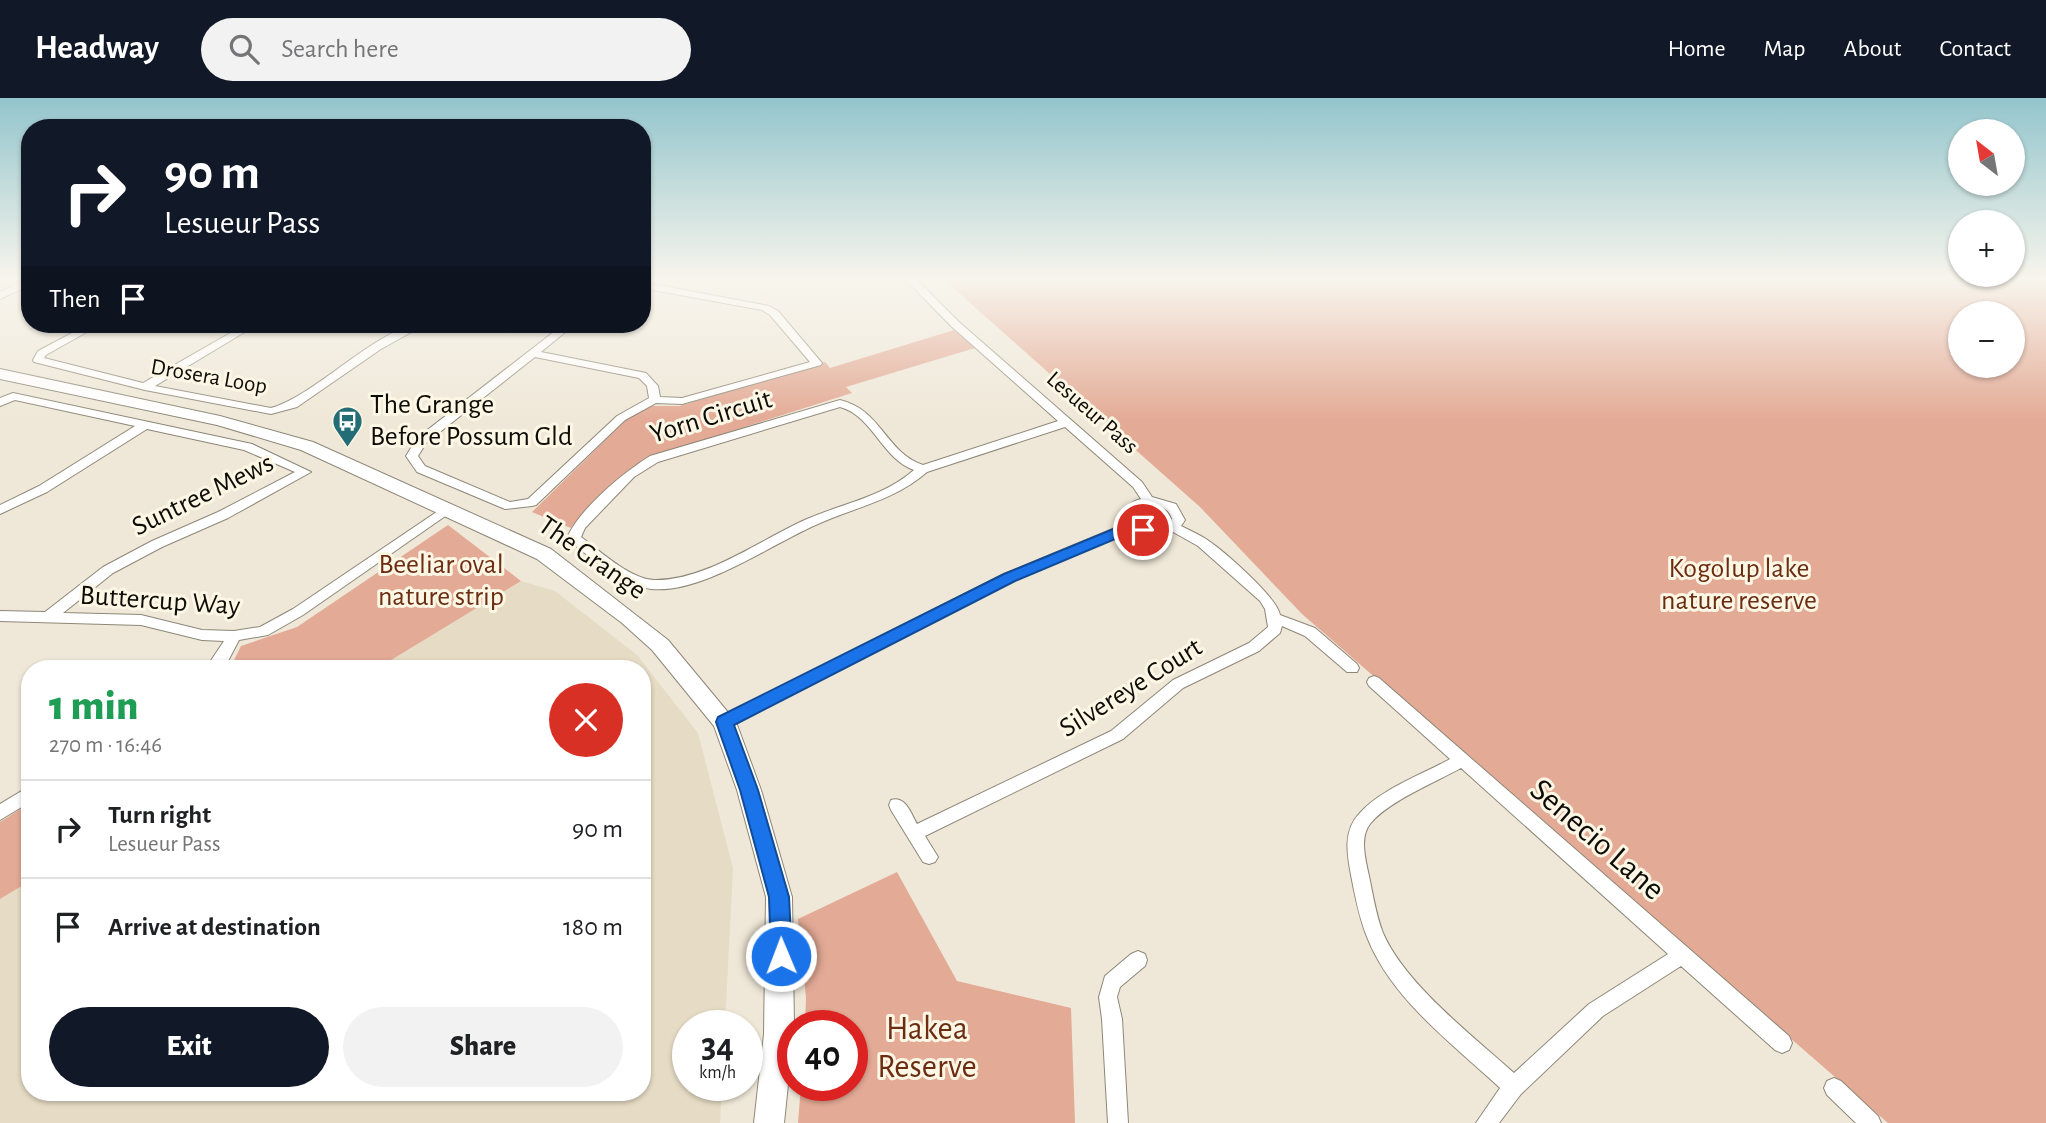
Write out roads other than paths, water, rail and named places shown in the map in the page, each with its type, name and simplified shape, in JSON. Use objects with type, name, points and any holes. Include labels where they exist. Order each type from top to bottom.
[{"type":"street","points":[[558,333],[421,441],[412,456],[416,464],[421,469],[503,504],[524,505],[532,502],[621,418],[654,400],[682,401],[817,363],[785,326]]},
{"type":"street","name":"Lesueur Pass","points":[[961,326],[1138,485],[1148,501],[1171,506],[1178,512],[1179,520],[1174,527]]},
{"type":"street","name":"Drosera Loop","points":[[79,333],[42,353],[38,360],[145,387],[279,410],[293,405],[377,347],[404,333]]},
{"type":"street","points":[[145,387],[238,333]]},
{"type":"street","points":[[532,352],[642,375],[653,386],[656,394],[654,400]]},
{"type":"street","name":"The Grange","points":[[0,374],[220,421],[307,446],[493,528],[557,562],[660,645],[724,722],[749,790],[779,897],[779,1034],[769,1123]]},
{"type":"street","name":"Suntree Mews","points":[[0,403],[6,394],[248,447],[305,472],[108,570],[47,618]]},
{"type":"street","name":"Yorn Circuit","points":[[923,470],[903,463],[855,408],[840,403],[654,459],[630,474],[573,534],[576,541],[633,582],[643,585],[664,584],[730,563],[815,520],[891,495],[923,470],[1067,422]]},
{"type":"street","points":[[0,510],[43,489],[146,424]]},
{"type":"street","points":[[1148,501],[1131,510],[1130,518],[1135,525],[1155,532],[1174,527],[1203,544],[1265,598],[1275,618],[1310,632],[1352,668]]},
{"type":"street","name":"Buttercup Way","points":[[0,616],[141,620],[202,635],[234,636],[262,631],[298,612],[447,509]]},
{"type":"street","points":[[724,722],[1009,578],[1135,525]]},
{"type":"street","name":"Silvereye Court","points":[[914,833],[1118,734],[1178,684],[1254,647],[1275,629],[1275,618]]},
{"type":"street","points":[[220,660],[234,636]]},
{"type":"street","name":"Senecio Lane","points":[[1374,682],[1460,761],[1782,1043]]},
{"type":"street","points":[[1460,761],[1376,809],[1363,820],[1355,850],[1366,908],[1377,940],[1389,960],[1420,997],[1514,1087]]},
{"type":"street","points":[[0,813],[21,799]]},
{"type":"street","points":[[897,805],[929,858]]},
{"type":"street","points":[[1486,1123],[1514,1087],[1596,1010],[1681,956]]},
{"type":"street","points":[[1118,1123],[1112,1019],[1108,997],[1112,982],[1139,960]]},
{"type":"street","points":[[1834,1088],[1871,1123]]},
{"type":"place","name":"The Grange Before Possum Gld","points":[[347,448]]},
{"type":"park label","name":"Beeliar oval nature strip","points":[[441,581]]},
{"type":"park label","name":"Kogolup lake nature reserve","points":[[1739,585]]},
{"type":"park label","name":"Hakea Reserve","points":[[927,1048]]}]
